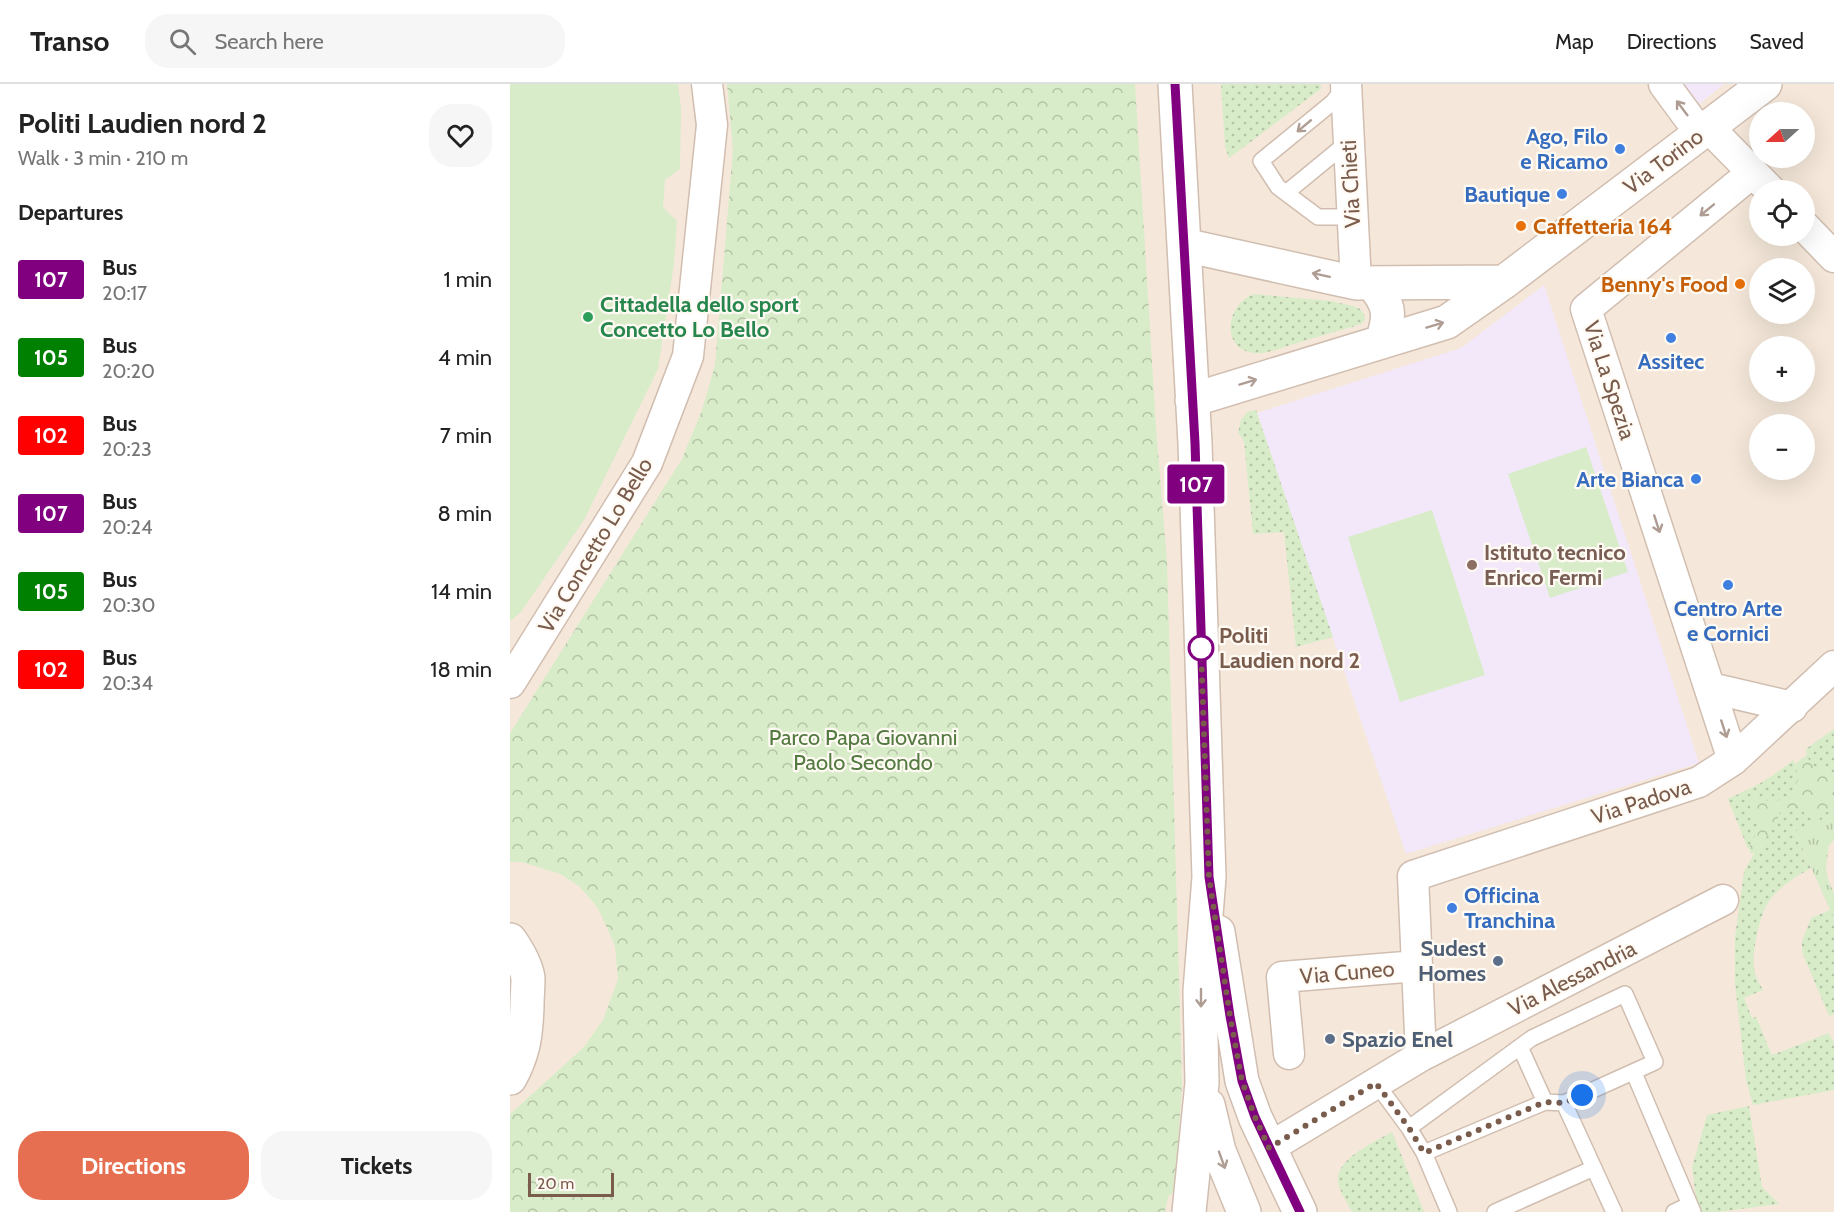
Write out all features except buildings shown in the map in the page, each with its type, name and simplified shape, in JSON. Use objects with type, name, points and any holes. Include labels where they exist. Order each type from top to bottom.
[{"type":"street","name":"Via Concetto Lo Bello","points":[[510,683],[647,464],[688,356],[712,125],[707,84]]},
{"type":"street","points":[[1175,84],[1192,400],[1209,877],[1242,1081],[1255,1117],[1300,1212]]},
{"type":"street","points":[[1664,84],[1704,130],[1759,180]]},
{"type":"street","name":"Via Torino","points":[[1192,400],[1447,322],[1504,282],[1765,84]]},
{"type":"street","name":"Via Chieti","points":[[1346,85],[1352,217],[1364,283]]},
{"type":"street","name":"Via La Spezia","points":[[1733,760],[1586,309],[1749,191]]},
{"type":"street","points":[[1815,237],[1834,256]]},
{"type":"street","points":[[1184,245],[1364,283],[1504,282]]},
{"type":"street","points":[[1364,283],[1384,297],[1389,310],[1382,342]]},
{"type":"street","name":"Via Padova","points":[[1417,966],[1413,876],[1699,782],[1733,760],[1834,666]]},
{"type":"street","points":[[1711,688],[1792,707]]},
{"type":"street","points":[[1190,1212],[1202,1083],[1200,991],[1209,877]]},
{"type":"street","name":"Via Alessandria","points":[[1269,1148],[1421,1056],[1723,900]]},
{"type":"street","points":[[510,940],[528,976],[527,1028],[523,1049],[510,1078]]},
{"type":"street","points":[[1417,966],[1421,1056]]},
{"type":"street","name":"Via Cuneo","points":[[1289,1054],[1282,977],[1417,966]]},
{"type":"street","points":[[510,969],[526,1008]]},
{"type":"street","points":[[1202,1083],[1219,1151],[1244,1212]]},
{"type":"lane","points":[[1346,85],[1333,102],[1261,161],[1278,187],[1318,217],[1352,217]]},
{"type":"lane","points":[[1286,193],[1348,142]]},
{"type":"lane","points":[[1409,1128],[1532,1038],[1624,994],[1655,1062],[1564,1103],[1545,1102],[1424,1153]]},
{"type":"lane","points":[[1520,1047],[1545,1102]]},
{"type":"lane","points":[[1634,1073],[1691,1209],[1674,1212]]},
{"type":"lane","points":[[1376,1083],[1424,1153],[1449,1212]]},
{"type":"lane","points":[[1564,1103],[1614,1212]]},
{"type":"lane","points":[[1495,1212],[1593,1168]]},
{"type":"shaded area","points":[[510,84],[1834,84],[1834,1212],[510,1212]]},
{"type":"shaded area","points":[[1684,84],[1724,84],[1699,104]]},
{"type":"shaded area","name":"Istituto tecnico Enrico Fermi","points":[[1544,285],[1699,763],[1406,854],[1257,413],[1461,348]]},
{"type":"green space","name":"Cittadella dello sport Concetto Lo Bello","points":[[510,84],[678,84],[681,109],[680,169],[665,180],[663,207],[677,221],[674,264],[658,369],[584,520],[521,612],[510,621]]},
{"type":"green space","name":"Parco Papa Giovanni Paolo Secondo","points":[[727,84],[1135,84],[1156,427],[1167,561],[1182,1084],[1175,1191],[1168,1197],[1165,1212],[510,1212],[510,1114],[584,1047],[603,1020],[618,979],[615,946],[598,908],[579,886],[560,874],[522,862],[510,862],[510,733],[682,459],[702,410],[715,365],[733,149]]},
{"type":"green space","points":[[1221,84],[1320,84],[1322,88],[1229,158],[1225,147]]},
{"type":"green space","points":[[1254,294],[1330,301],[1354,306],[1364,314],[1365,320],[1361,324],[1272,351],[1256,353],[1245,351],[1232,337],[1232,317],[1244,300]]},
{"type":"green space","points":[[1256,410],[1333,637],[1296,647],[1284,532],[1253,534],[1244,441],[1238,433],[1241,420],[1247,412]]},
{"type":"green space","points":[[1586,447],[1628,572],[1550,598],[1508,474]]},
{"type":"green space","points":[[1432,510],[1485,675],[1400,702],[1348,537]]},
{"type":"green space","points":[[1834,729],[1834,814],[1757,848],[1751,854],[1728,799],[1754,787],[1793,760],[1795,764],[1808,754],[1806,749]]},
{"type":"green space","points":[[1834,729],[1834,772],[1823,771],[1811,763],[1806,749]]},
{"type":"green space","points":[[1793,760],[1797,780],[1796,786],[1788,796],[1774,801],[1751,800],[1750,808],[1757,829],[1748,849],[1728,799],[1754,787]]},
{"type":"green space","points":[[1796,806],[1807,815],[1822,814],[1834,809],[1834,814],[1795,831],[1811,868],[1786,884],[1768,902],[1758,930],[1754,960],[1755,974],[1763,990],[1744,998],[1752,1018],[1756,1017],[1772,1055],[1829,1033],[1834,1043],[1834,1090],[1753,1105],[1746,1080],[1735,984],[1735,937],[1744,872],[1757,848],[1764,845],[1781,811]]},
{"type":"green space","points":[[1834,814],[1834,840],[1829,845],[1826,866],[1828,880],[1834,893],[1834,919],[1795,831]]},
{"type":"green space","points":[[1830,910],[1834,919],[1834,1014],[1829,1016],[1802,952],[1802,941],[1811,918]]},
{"type":"green space","points":[[1749,1106],[1762,1187],[1779,1204],[1701,1212],[1697,1207],[1692,1167],[1707,1115]]},
{"type":"green space","points":[[1392,1132],[1424,1212],[1352,1212],[1339,1186],[1340,1170],[1360,1150]]},
{"type":"bus line","name":"107","points":[[1175,84],[1195,443],[1209,877],[1242,1081],[1255,1117],[1300,1212]]},
{"type":"place","name":"Ago, Filo e Ricamo","points":[[1620,149]]},
{"type":"place","name":"Bautique","points":[[1562,194]]},
{"type":"place","name":"Caffetteria 164","points":[[1521,226]]},
{"type":"place","name":"Benny's Food","points":[[1740,284]]},
{"type":"place","name":"Cittadella dello sport Concetto Lo Bello","points":[[588,317]]},
{"type":"place","name":"Assitec","points":[[1671,338]]},
{"type":"place","name":"Arte Bianca","points":[[1696,479]]},
{"type":"place","name":"Istituto tecnico Enrico Fermi","points":[[1472,565]]},
{"type":"place","name":"Centro Arte e Cornici","points":[[1728,585]]},
{"type":"place","name":"Politi Laudien nord 2","points":[[1201,648]]},
{"type":"place","name":"Officina Tranchina","points":[[1452,908]]},
{"type":"place","name":"Sudest Homes","points":[[1498,961]]},
{"type":"place","name":"Spazio Enel","points":[[1330,1039]]},
{"type":"route","points":[[1201,648],[1209,877],[1242,1081],[1269,1148],[1376,1083],[1424,1153],[1545,1102],[1564,1103],[1582,1095]]}]
